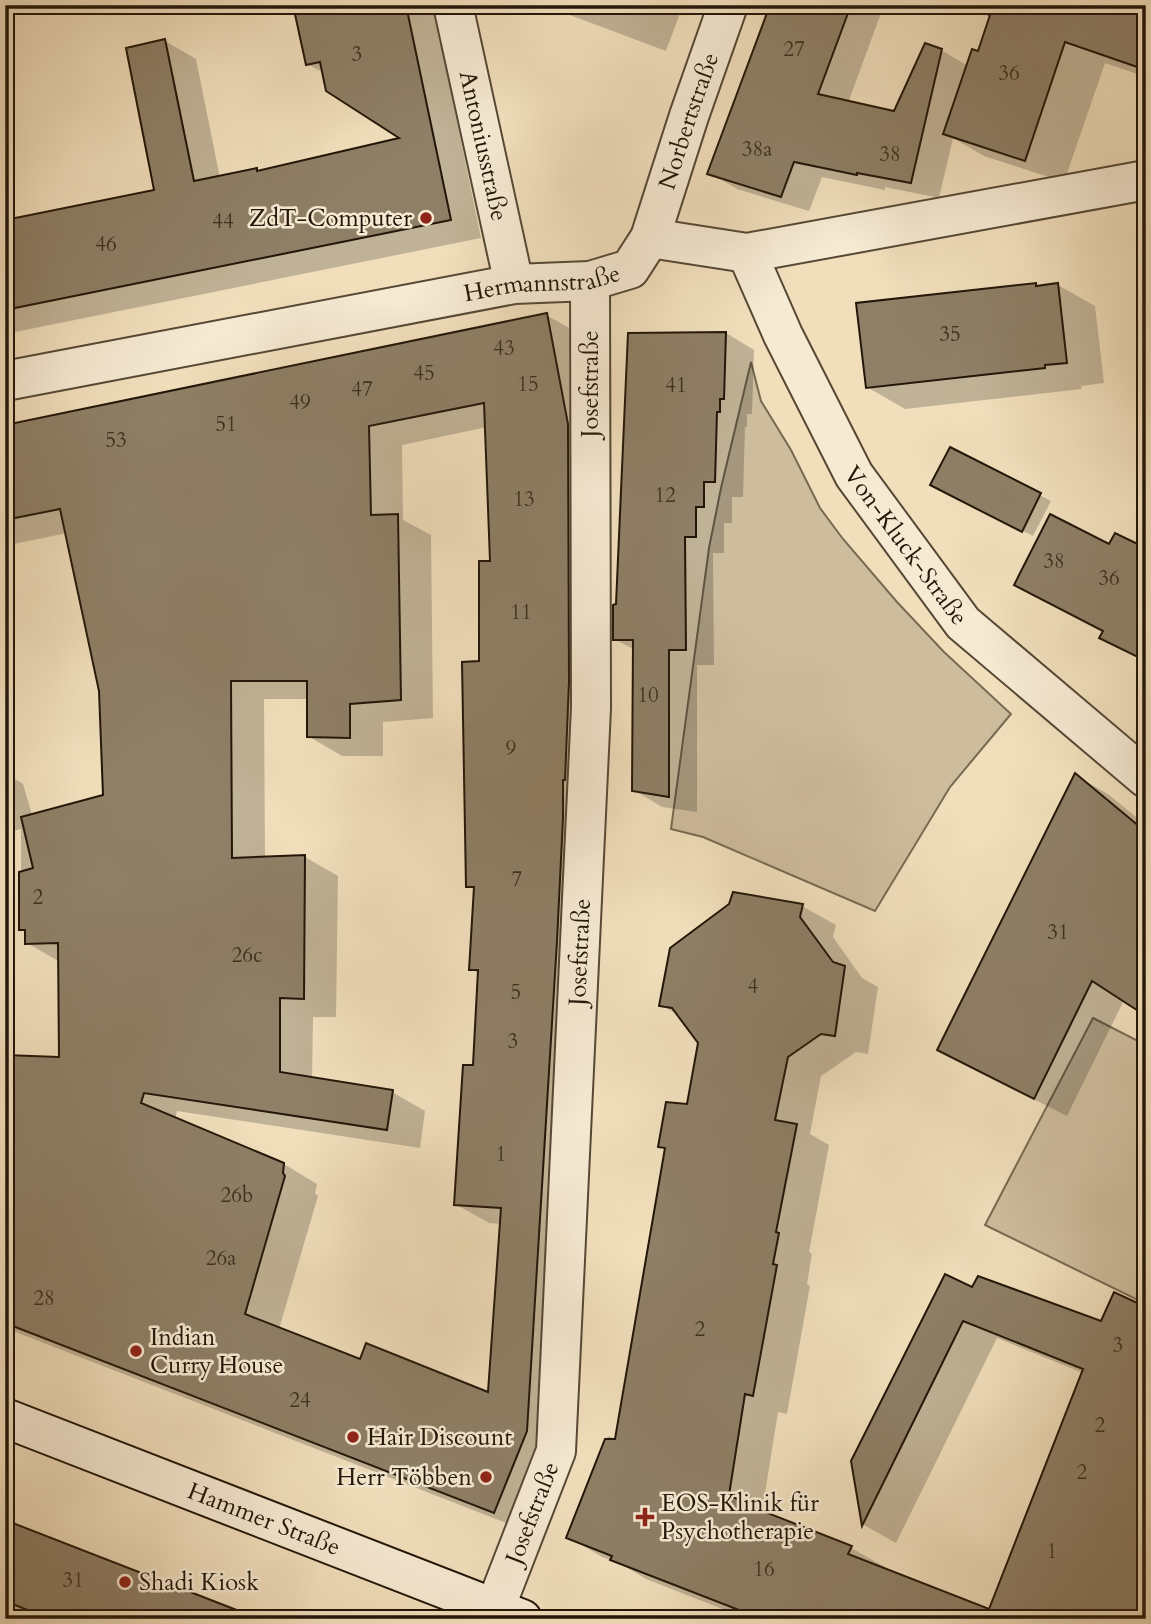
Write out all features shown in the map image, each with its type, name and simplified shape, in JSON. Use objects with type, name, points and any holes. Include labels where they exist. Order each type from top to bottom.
[{"type":"street","name":"Antoniusstraße","points":[[453,5],[514,284]]},
{"type":"street","name":"Norbertstraße","points":[[650,237],[728,5]]},
{"type":"street","points":[[650,237],[747,253],[1146,180]]},
{"type":"street","name":"Hermannstraße","points":[[5,381],[514,284],[590,281],[630,269],[650,237]]},
{"type":"street","name":"Von-Kluck-Straße","points":[[747,253],[783,335],[853,475],[962,623],[1146,778]]},
{"type":"street","name":"Josefstraße","points":[[508,1614],[556,1451],[590,708],[590,281]]},
{"type":"street","name":"Hammer Straße","points":[[5,1418],[508,1614]]},
{"type":"shaded area","points":[[751,362],[761,401],[791,450],[820,508],[897,602],[944,652],[1011,714],[950,787],[875,911],[703,837],[671,829],[709,548]]},
{"type":"shaded area","points":[[1093,1018],[1146,1045],[1146,1304],[985,1225]]},
{"type":"building","points":[[293,5],[406,5],[451,220],[5,310],[5,220],[154,190],[126,48],[165,39],[194,181],[257,168],[257,171],[399,138],[326,91],[320,62],[306,65]]},
{"type":"building","points":[[770,5],[851,5],[818,94],[894,111],[925,43],[942,49],[911,183],[794,162],[781,197],[707,174]]},
{"type":"building","points":[[979,5],[1146,5],[1146,70],[1065,42],[1025,161],[943,134],[972,49],[978,51],[990,15],[978,11]]},
{"type":"building","points":[[1036,283],[1036,286],[1058,283],[1067,363],[1045,365],[1045,368],[866,388],[856,303]]},
{"type":"building","points":[[547,313],[568,424],[569,682],[565,780],[527,1431],[494,1513],[5,1323],[5,1055],[59,1057],[58,943],[25,944],[25,930],[19,930],[19,872],[33,868],[21,817],[103,795],[99,691],[60,509],[5,520],[5,425]],"holes":[[[484,403],[490,561],[479,561],[479,661],[462,662],[466,887],[474,887],[469,970],[478,970],[473,1065],[463,1065],[454,1205],[501,1208],[488,1392],[366,1343],[360,1359],[245,1314],[285,1176],[284,1163],[141,1103],[144,1093],[387,1130],[393,1090],[280,1072],[280,998],[304,999],[305,855],[232,858],[231,681],[307,681],[307,737],[350,738],[350,704],[401,700],[398,514],[371,515],[369,426]]]},
{"type":"building","points":[[726,332],[724,399],[720,399],[720,412],[717,412],[715,482],[704,482],[704,507],[696,507],[696,537],[685,537],[686,650],[669,650],[669,797],[632,791],[633,640],[613,640],[628,333]]},
{"type":"building","points":[[950,447],[1041,493],[1022,532],[930,485]]},
{"type":"building","points":[[1050,514],[1109,544],[1115,533],[1146,548],[1146,661],[1099,638],[1103,631],[1014,585]]},
{"type":"building","points":[[1075,773],[1146,832],[1146,1016],[1092,981],[1034,1099],[937,1050]]},
{"type":"building","points":[[733,892],[803,904],[800,917],[833,962],[845,966],[835,1036],[821,1034],[788,1057],[775,1120],[797,1124],[776,1232],[779,1233],[773,1264],[777,1265],[753,1396],[745,1394],[729,1495],[852,1546],[848,1554],[989,1609],[1083,1369],[963,1321],[862,1526],[851,1461],[945,1274],[972,1287],[978,1276],[1101,1321],[1114,1292],[1146,1307],[1146,1619],[762,1619],[610,1560],[612,1556],[566,1538],[605,1439],[615,1439],[665,1148],[658,1147],[666,1102],[687,1104],[698,1043],[672,1008],[659,1006],[670,948],[729,904]]},
{"type":"building","points":[[5,1520],[252,1616],[252,1619],[50,1619],[5,1601]]},
{"type":"place","name":"ZdT-Computer","points":[[426,218]]},
{"type":"place","name":"Indian Curry House","points":[[136,1351]]},
{"type":"place","name":"Hair Discount","points":[[353,1437]]},
{"type":"place","name":"Herr Többen","points":[[486,1477]]},
{"type":"place","name":"EOS-Klinik für Psychotherapie","points":[[645,1517]]},
{"type":"place","name":"Shadi Kiosk","points":[[125,1582]]}]
